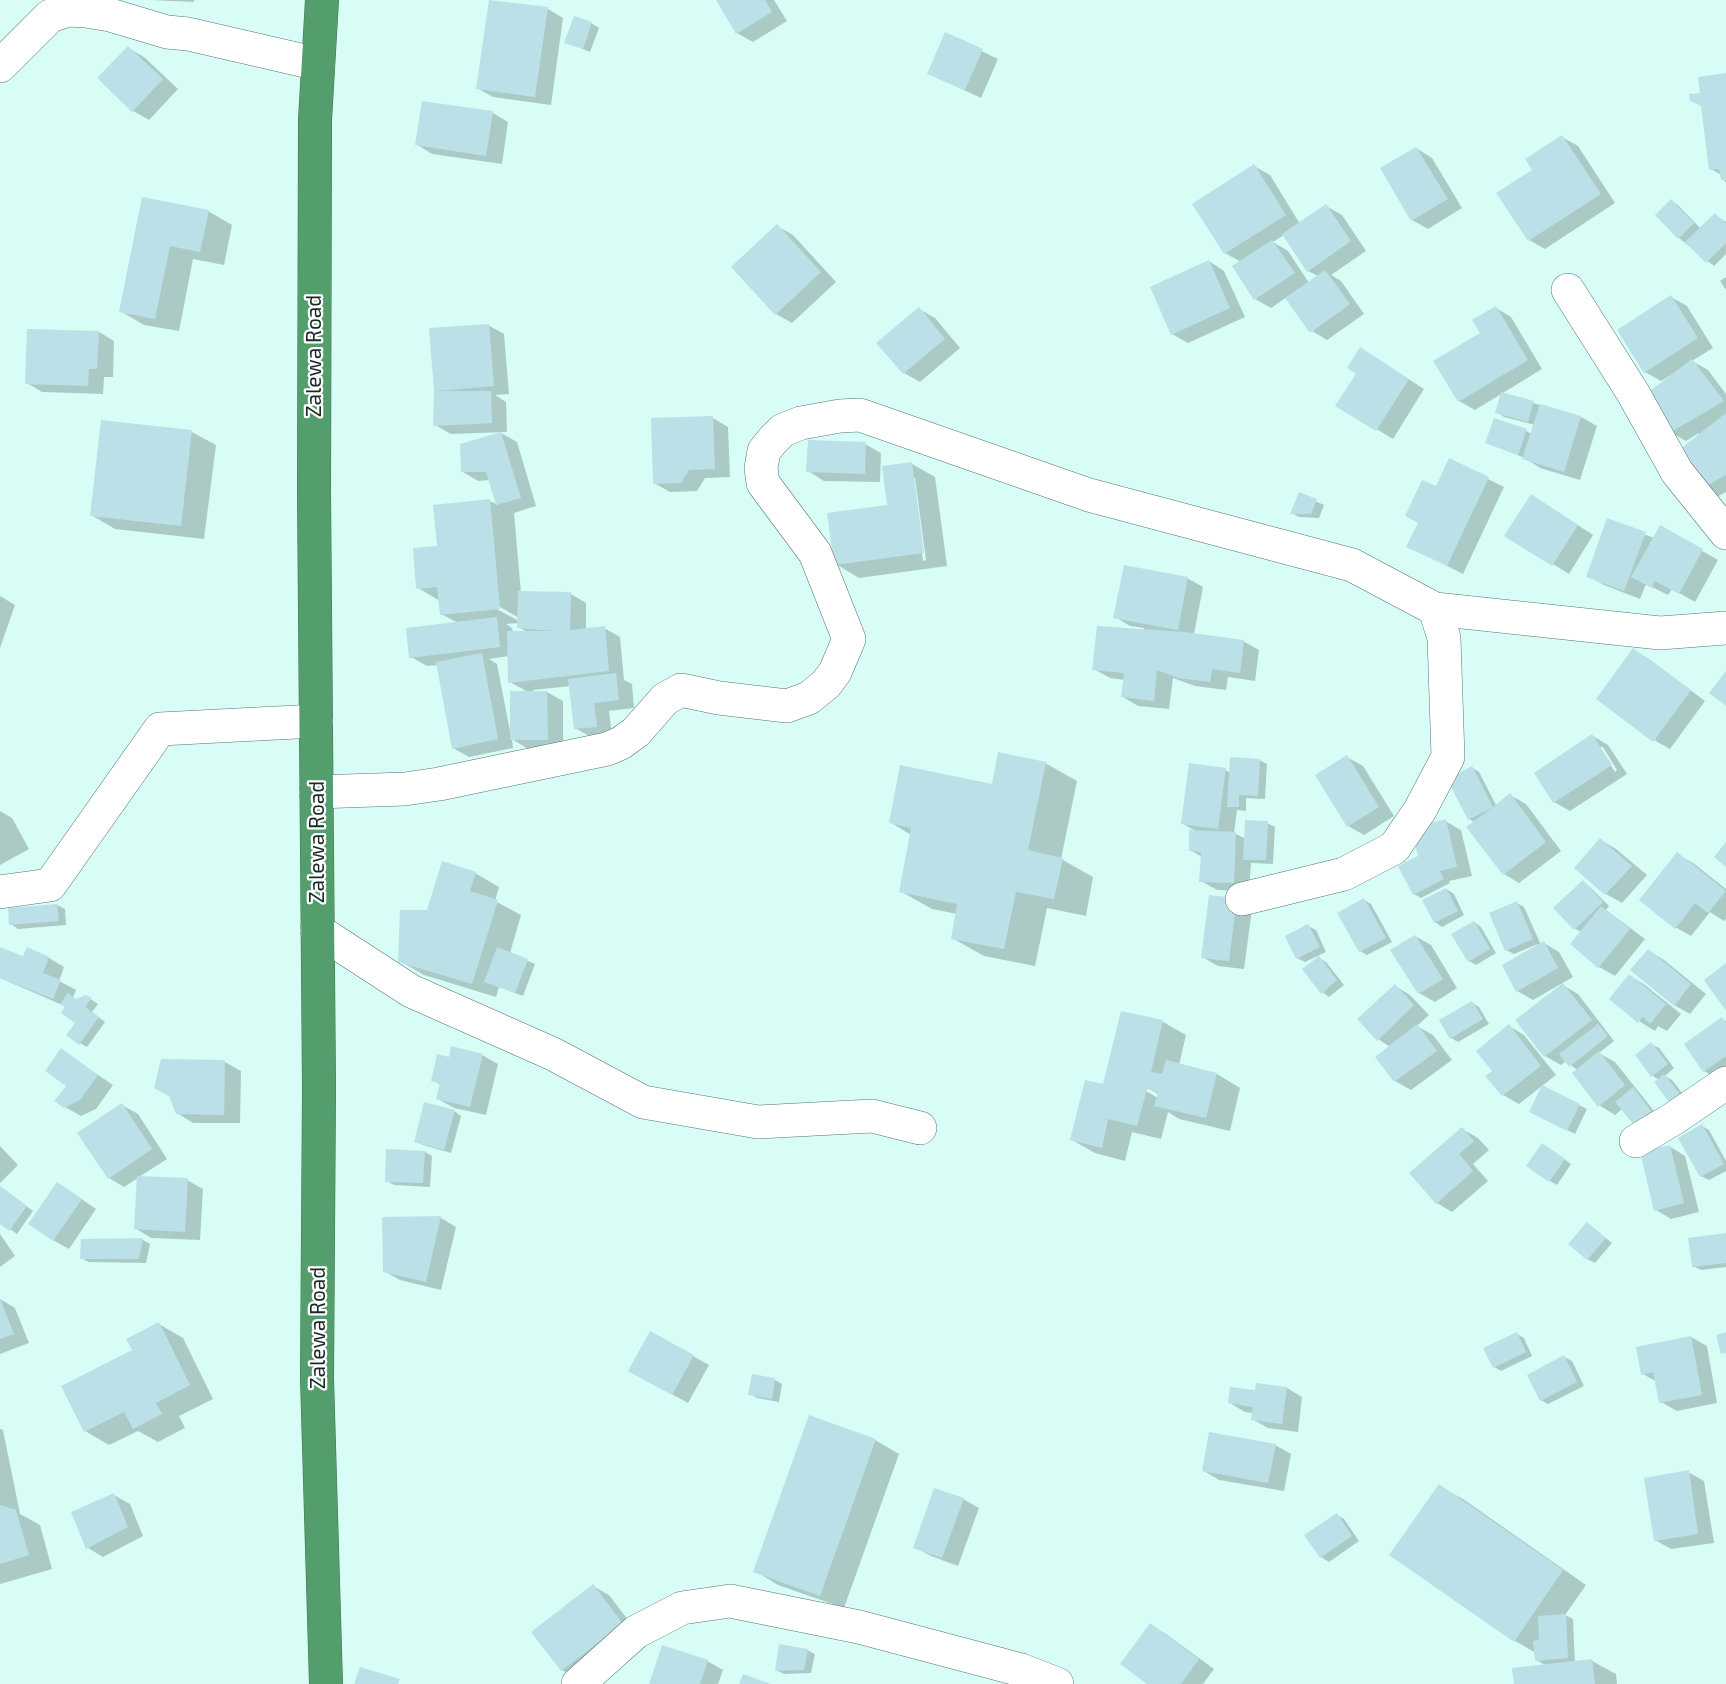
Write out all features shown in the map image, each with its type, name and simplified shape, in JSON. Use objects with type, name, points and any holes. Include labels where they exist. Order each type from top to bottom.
[{"type":"highway","name":"Zalewa Road","points":[[322,0],[315,120],[314,480],[317,1378],[326,1684]]},
{"type":"street","points":[[0,66],[50,16],[68,10],[110,15],[167,32],[188,34],[318,64]]},
{"type":"street","points":[[1568,290],[1633,393],[1677,472],[1726,533]]},
{"type":"street","points":[[316,792],[405,789],[439,784],[607,749],[621,743],[636,732],[665,699],[681,690],[719,698],[787,706],[809,699],[826,684],[835,672],[849,639],[815,553],[763,483],[761,468],[764,451],[783,430],[801,423],[822,419],[860,415],[1089,495],[1352,565],[1436,609],[1660,633],[1726,628]]},
{"type":"street","points":[[1242,899],[1344,873],[1394,848],[1420,810],[1448,758],[1444,638],[1436,609]]},
{"type":"street","points":[[0,892],[51,885],[160,729],[316,721]]},
{"type":"street","points":[[317,930],[411,991],[553,1054],[643,1102],[758,1122],[872,1116],[920,1128]]},
{"type":"street","points":[[1636,1141],[1726,1083]]},
{"type":"street","points":[[578,1684],[636,1632],[682,1608],[730,1601],[859,1627],[1021,1670],[1057,1684]]},
{"type":"building","points":[[489,0],[548,7],[535,97],[476,89]]},
{"type":"building","points":[[716,0],[765,0],[772,12],[736,34]]},
{"type":"building","points":[[574,16],[592,22],[583,49],[564,43]]},
{"type":"building","points":[[945,32],[983,49],[965,90],[927,74]]},
{"type":"building","points":[[128,46],[163,79],[132,112],[97,78]]},
{"type":"building","points":[[1726,73],[1726,180],[1721,180],[1719,169],[1709,170],[1701,106],[1690,101],[1689,94],[1700,93],[1698,77]]},
{"type":"building","points":[[422,101],[493,111],[486,156],[415,145]]},
{"type":"building","points":[[1562,135],[1601,194],[1528,241],[1496,193],[1532,170],[1525,159]]},
{"type":"building","points":[[1416,147],[1448,199],[1411,221],[1380,168]]},
{"type":"building","points":[[1254,164],[1286,215],[1224,254],[1192,204]]},
{"type":"building","points":[[142,197],[209,210],[200,252],[170,246],[155,319],[119,312]]},
{"type":"building","points":[[1671,199],[1694,223],[1678,239],[1655,215]]},
{"type":"building","points":[[1326,204],[1351,241],[1307,272],[1282,234]]},
{"type":"building","points":[[1715,213],[1726,224],[1726,243],[1706,263],[1685,242]]},
{"type":"building","points":[[777,224],[821,272],[775,315],[731,267]]},
{"type":"building","points":[[1272,240],[1295,273],[1254,300],[1232,266]]},
{"type":"building","points":[[1209,260],[1230,308],[1171,335],[1150,287]]},
{"type":"building","points":[[1325,270],[1350,304],[1310,333],[1285,298]]},
{"type":"building","points":[[1671,295],[1698,338],[1644,373],[1617,330]]},
{"type":"building","points":[[1496,306],[1528,360],[1458,402],[1433,361],[1480,333],[1472,320]]},
{"type":"building","points":[[919,307],[945,339],[903,374],[876,343]]},
{"type":"building","points":[[489,324],[494,386],[438,391],[491,391],[492,423],[433,426],[434,391],[429,328]]},
{"type":"building","points":[[27,329],[99,331],[97,369],[89,369],[88,386],[25,384]]},
{"type":"building","points":[[1360,347],[1409,379],[1376,431],[1335,406],[1356,374],[1347,368]]},
{"type":"building","points":[[1692,359],[1724,401],[1669,433],[1646,394]]},
{"type":"building","points":[[1501,392],[1534,401],[1528,422],[1495,413]]},
{"type":"building","points":[[1540,404],[1581,416],[1564,472],[1522,459]]},
{"type":"building","points":[[1726,413],[1726,475],[1699,490],[1679,450]]},
{"type":"building","points":[[713,416],[715,469],[689,470],[681,483],[653,484],[651,418]]},
{"type":"building","points":[[1494,418],[1527,429],[1518,455],[1485,443]]},
{"type":"building","points":[[101,420],[192,430],[181,526],[90,516]]},
{"type":"building","points":[[501,432],[521,498],[496,505],[486,472],[461,472],[460,444]]},
{"type":"building","points":[[808,440],[866,442],[865,474],[806,472]]},
{"type":"building","points":[[1449,458],[1489,477],[1447,566],[1406,547],[1418,523],[1405,516],[1422,480],[1436,486]]},
{"type":"building","points":[[912,462],[924,553],[834,565],[827,513],[887,505],[882,466]]},
{"type":"building","points":[[1299,492],[1317,499],[1311,514],[1290,514]]},
{"type":"building","points":[[1531,494],[1578,525],[1552,566],[1504,536]]},
{"type":"building","points":[[490,499],[500,609],[440,615],[437,587],[416,589],[413,548],[437,546],[433,505]]},
{"type":"building","points":[[1607,518],[1646,532],[1624,591],[1586,577]]},
{"type":"building","points":[[1660,525],[1703,549],[1679,594],[1655,581],[1652,588],[1631,577]]},
{"type":"building","points":[[1124,565],[1188,577],[1178,630],[1113,618]]},
{"type":"building","points":[[518,591],[571,592],[570,630],[605,626],[609,671],[508,683],[507,631],[553,631],[517,628]]},
{"type":"building","points":[[497,617],[500,647],[409,658],[406,628]]},
{"type":"building","points":[[1097,626],[1185,632],[1244,640],[1240,673],[1212,669],[1210,682],[1178,678],[1157,670],[1154,701],[1121,697],[1124,673],[1092,670]]},
{"type":"building","points":[[1633,648],[1691,690],[1653,742],[1596,699]]},
{"type":"building","points":[[482,653],[498,739],[452,749],[436,662]]},
{"type":"building","points":[[1726,671],[1726,706],[1709,693]]},
{"type":"building","points":[[616,673],[619,700],[594,703],[597,727],[574,729],[568,679]]},
{"type":"building","points":[[510,691],[547,691],[548,740],[510,740]]},
{"type":"building","points":[[1592,734],[1612,765],[1553,803],[1534,773]]},
{"type":"building","points":[[998,752],[1046,762],[1028,850],[1063,858],[1054,899],[1016,892],[1004,949],[951,939],[957,904],[899,892],[911,828],[889,823],[900,765],[992,784]]},
{"type":"building","points":[[1347,755],[1379,807],[1347,827],[1315,775]]},
{"type":"building","points":[[1230,757],[1260,759],[1258,796],[1239,795],[1239,807],[1227,807]]},
{"type":"building","points":[[1189,763],[1226,768],[1218,829],[1181,824]]},
{"type":"building","points":[[1472,766],[1493,807],[1468,820],[1447,779]]},
{"type":"building","points":[[1510,793],[1546,842],[1503,875],[1466,827]]},
{"type":"building","points":[[1446,819],[1457,867],[1440,871],[1444,879],[1413,895],[1398,866],[1418,856],[1411,828]]},
{"type":"building","points":[[1245,820],[1268,821],[1266,860],[1243,860]]},
{"type":"building","points":[[1189,830],[1236,832],[1234,883],[1199,882],[1201,852],[1189,851]]},
{"type":"building","points":[[1600,838],[1632,866],[1605,895],[1574,868]]},
{"type":"building","points":[[1726,842],[1726,867],[1714,857]]},
{"type":"building","points":[[1677,852],[1726,891],[1708,913],[1695,903],[1675,929],[1639,900]]},
{"type":"building","points":[[442,861],[476,872],[470,891],[498,900],[472,984],[398,962],[400,910],[427,910]]},
{"type":"building","points":[[1583,880],[1603,902],[1574,930],[1553,908]]},
{"type":"building","points":[[1446,888],[1458,911],[1434,923],[1422,900]]},
{"type":"building","points":[[1209,895],[1237,898],[1229,961],[1201,958]]},
{"type":"building","points":[[1364,898],[1386,938],[1359,952],[1337,913]]},
{"type":"building","points":[[1517,901],[1533,939],[1505,951],[1489,913]]},
{"type":"building","points":[[57,904],[59,921],[9,925],[8,908]]},
{"type":"building","points":[[1601,906],[1630,929],[1598,968],[1570,944]]},
{"type":"building","points":[[1474,921],[1490,949],[1468,962],[1451,934]]},
{"type":"building","points":[[1308,924],[1320,947],[1296,959],[1285,936]]},
{"type":"building","points":[[1415,935],[1443,979],[1418,994],[1390,950]]},
{"type":"building","points":[[1544,941],[1558,968],[1516,992],[1502,965]]},
{"type":"building","points":[[0,947],[23,956],[27,947],[49,957],[43,973],[61,980],[53,999],[0,978]]},
{"type":"building","points":[[497,947],[528,959],[515,993],[484,982]]},
{"type":"building","points":[[1648,949],[1691,984],[1674,1006],[1630,970]]},
{"type":"building","points":[[1319,956],[1337,980],[1321,994],[1302,969]]},
{"type":"building","points":[[1726,963],[1726,1011],[1704,980]]},
{"type":"building","points":[[1629,974],[1666,1004],[1650,1024],[1643,1017],[1638,1023],[1609,999]]},
{"type":"building","points":[[1563,983],[1592,1020],[1544,1057],[1515,1020]]},
{"type":"building","points":[[1395,984],[1414,1005],[1377,1041],[1357,1019]]},
{"type":"building","points":[[68,993],[76,999],[86,995],[92,998],[85,1007],[99,1017],[79,1045],[66,1035],[75,1023],[61,1013],[65,1007],[60,1004]]},
{"type":"building","points":[[1472,1001],[1483,1019],[1450,1039],[1439,1020]]},
{"type":"building","points":[[1121,1011],[1163,1020],[1151,1072],[1162,1074],[1166,1060],[1217,1073],[1206,1118],[1154,1106],[1158,1092],[1147,1089],[1137,1126],[1108,1119],[1102,1148],[1070,1140],[1085,1080],[1103,1084]]},
{"type":"building","points":[[1722,1017],[1726,1023],[1726,1056],[1703,1072],[1684,1044]]},
{"type":"building","points":[[1417,1024],[1437,1051],[1394,1082],[1375,1057]]},
{"type":"building","points":[[1509,1024],[1541,1066],[1502,1096],[1485,1076],[1492,1071],[1476,1051]]},
{"type":"building","points":[[1598,1024],[1608,1036],[1569,1067],[1559,1054]]},
{"type":"building","points":[[1651,1042],[1668,1064],[1651,1077],[1635,1055]]},
{"type":"building","points":[[451,1046],[483,1054],[470,1107],[436,1099],[440,1083],[431,1081],[437,1054],[449,1057]]},
{"type":"building","points":[[61,1048],[98,1075],[80,1100],[64,1108],[54,1101],[66,1086],[45,1071]]},
{"type":"building","points":[[1599,1051],[1625,1085],[1598,1107],[1572,1073]]},
{"type":"building","points":[[161,1059],[225,1060],[224,1115],[176,1114],[169,1096],[154,1088]]},
{"type":"building","points":[[1664,1074],[1683,1098],[1672,1106],[1654,1082]]},
{"type":"building","points":[[1542,1085],[1580,1104],[1567,1131],[1529,1112]]},
{"type":"building","points":[[1633,1087],[1651,1111],[1634,1125],[1615,1102]]},
{"type":"building","points":[[424,1102],[455,1110],[444,1150],[414,1142]]},
{"type":"building","points":[[122,1103],[152,1149],[108,1179],[77,1133]]},
{"type":"building","points":[[1702,1124],[1724,1164],[1700,1177],[1678,1138]]},
{"type":"building","points":[[1462,1127],[1474,1141],[1459,1154],[1473,1171],[1436,1204],[1409,1173]]},
{"type":"building","points":[[1542,1143],[1565,1159],[1549,1182],[1526,1166]]},
{"type":"building","points":[[1670,1145],[1684,1203],[1654,1211],[1640,1152]]},
{"type":"building","points":[[386,1149],[425,1151],[423,1183],[385,1182]]},
{"type":"building","points":[[137,1176],[188,1178],[185,1232],[134,1229]]},
{"type":"building","points":[[57,1182],[82,1199],[53,1241],[28,1224]]},
{"type":"building","points":[[0,1186],[27,1206],[9,1231],[0,1224]]},
{"type":"building","points":[[441,1216],[426,1282],[383,1272],[382,1217]]},
{"type":"building","points":[[1587,1222],[1606,1238],[1587,1260],[1568,1244]]},
{"type":"building","points":[[1726,1233],[1726,1263],[1692,1267],[1688,1238]]},
{"type":"building","points":[[143,1238],[139,1259],[80,1259],[81,1239]]},
{"type":"building","points":[[0,1299],[14,1334],[0,1339]]},
{"type":"building","points":[[159,1322],[190,1385],[156,1403],[162,1414],[133,1429],[124,1412],[84,1432],[61,1386],[132,1350],[126,1339]]},
{"type":"building","points":[[650,1331],[694,1355],[672,1395],[628,1371]]},
{"type":"building","points":[[1517,1332],[1526,1352],[1493,1368],[1483,1348]]},
{"type":"building","points":[[1726,1332],[1726,1353],[1721,1354],[1716,1335]]},
{"type":"building","points":[[1691,1336],[1702,1395],[1659,1403],[1653,1372],[1641,1375],[1636,1347]]},
{"type":"building","points":[[1564,1355],[1577,1382],[1540,1401],[1527,1375]]},
{"type":"building","points":[[752,1374],[775,1378],[772,1399],[748,1395]]},
{"type":"building","points":[[1256,1383],[1287,1387],[1282,1424],[1251,1420],[1253,1407],[1228,1403],[1230,1387],[1255,1390]]},
{"type":"building","points":[[809,1415],[876,1439],[820,1596],[753,1572]]},
{"type":"building","points":[[1209,1432],[1276,1444],[1268,1483],[1202,1471]]},
{"type":"building","points":[[1689,1470],[1698,1534],[1654,1541],[1644,1478]]},
{"type":"building","points":[[1439,1484],[1563,1570],[1514,1642],[1389,1555]]},
{"type":"building","points":[[934,1488],[964,1498],[942,1558],[913,1548]]},
{"type":"building","points":[[114,1493],[128,1527],[86,1549],[71,1512]]},
{"type":"building","points":[[0,1505],[16,1510],[29,1555],[0,1564]]},
{"type":"building","points":[[1337,1513],[1352,1536],[1320,1558],[1304,1535]]},
{"type":"building","points":[[593,1584],[623,1624],[561,1671],[531,1632]]},
{"type":"building","points":[[1566,1614],[1568,1658],[1535,1661],[1533,1641],[1539,1640],[1538,1616]]},
{"type":"building","points":[[1150,1623],[1199,1659],[1181,1684],[1147,1684],[1120,1664]]},
{"type":"building","points":[[779,1644],[808,1649],[804,1670],[775,1671]]},
{"type":"building","points":[[662,1645],[708,1660],[700,1684],[649,1684]]},
{"type":"building","points":[[1592,1659],[1595,1684],[1514,1684],[1512,1668]]},
{"type":"building","points":[[360,1667],[400,1679],[398,1684],[354,1684]]},
{"type":"building","points":[[743,1674],[771,1684],[739,1684]]}]
